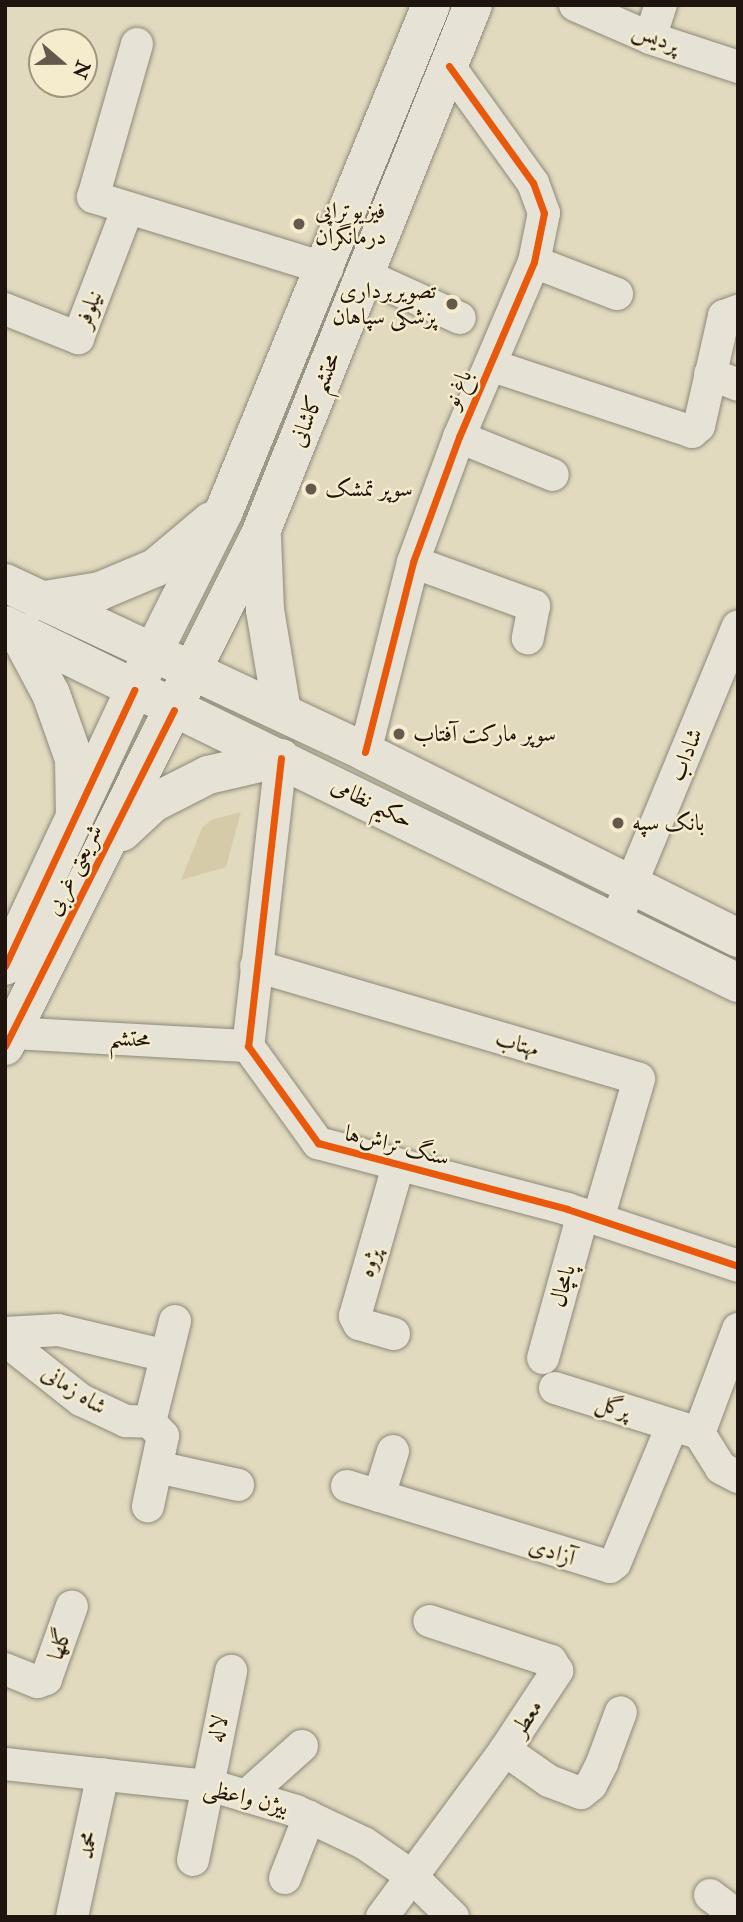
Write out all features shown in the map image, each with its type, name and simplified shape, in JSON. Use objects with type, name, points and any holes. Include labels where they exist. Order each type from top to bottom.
[{"type":"main road","name":"محتشم کاشانی","points":[[152,655],[224,511],[327,269],[431,5]]},
{"type":"main road","name":"محتشم کاشانی","points":[[192,673],[261,533],[473,5]]},
{"type":"main road","points":[[364,178],[366,196],[373,202],[391,202],[397,195]]},
{"type":"main road","points":[[75,823],[74,759],[21,619],[100,592],[155,568],[224,511]]},
{"type":"main road","points":[[261,533],[265,610],[282,712]]},
{"type":"main road","name":"حکیم نظامی","points":[[5,583],[21,619],[134,690],[281,758],[738,984]]},
{"type":"main road","name":"حکیم نظامی","points":[[21,619],[152,655],[282,712],[634,883],[738,938]]},
{"type":"main road","name":"شریعتی غربی","points":[[5,966],[75,823],[152,655]]},
{"type":"main road","name":"شریعتی غربی","points":[[8,1040],[108,846],[192,673]]},
{"type":"main road","points":[[108,846],[153,803],[208,775],[281,758]]},
{"type":"street","name":"پردیس","points":[[575,5],[650,38],[738,67]]},
{"type":"street","points":[[650,38],[661,5]]},
{"type":"street","points":[[137,44],[93,197],[327,269]]},
{"type":"street","name":"باغ نو","points":[[365,752],[413,562],[459,437],[534,262],[544,213],[533,183],[449,66]]},
{"type":"street","name":"نیلوفر","points":[[5,309],[78,338],[128,208]]},
{"type":"street","points":[[534,262],[617,294]]},
{"type":"street","points":[[365,275],[460,318]]},
{"type":"street","points":[[490,365],[692,432],[699,426],[724,380],[724,316],[738,311]]},
{"type":"street","points":[[459,437],[553,475]]},
{"type":"street","points":[[413,562],[534,606],[528,638]]},
{"type":"street","name":"شاداب","points":[[615,923],[634,883],[738,626]]},
{"type":"street","points":[[248,1046],[281,758]]},
{"type":"street","name":"مهتاب","points":[[256,966],[639,1079],[590,1216]]},
{"type":"street","name":"محتشم","points":[[8,1040],[248,1046]]},
{"type":"street","name":"سنگ تراش‌ها","points":[[248,1046],[318,1143],[590,1216],[738,1266]]},
{"type":"street","name":"پژوه","points":[[394,1334],[359,1324],[355,1316],[398,1166]]},
{"type":"street","name":"پامچال","points":[[542,1359],[590,1216]]},
{"type":"street","points":[[148,1506],[163,1436],[150,1422],[175,1321]]},
{"type":"street","points":[[738,1329],[685,1429],[721,1468],[738,1477]]},
{"type":"street","name":"شاه زمانی","points":[[5,1333],[58,1330],[166,1356]]},
{"type":"street","name":"شاه زمانی","points":[[5,1340],[81,1400],[126,1421],[150,1422]]},
{"type":"street","name":"پرگل","points":[[555,1388],[685,1429]]},
{"type":"street","name":"آزادی","points":[[347,1486],[610,1567],[615,1563],[685,1429]]},
{"type":"street","points":[[379,1496],[393,1451]]},
{"type":"street","points":[[158,1467],[238,1485]]},
{"type":"street","name":"گلها","points":[[5,1669],[38,1682],[46,1679],[72,1606]]},
{"type":"street","name":"معطر","points":[[382,1917],[410,1875],[505,1750],[557,1671],[555,1665],[429,1621]]},
{"type":"street","name":"لاله","points":[[193,1860],[231,1671]]},
{"type":"street","points":[[505,1750],[549,1781],[581,1793],[591,1785],[602,1763],[621,1712]]},
{"type":"street","points":[[246,1796],[303,1746]]},
{"type":"street","name":"بیژن واعظی","points":[[5,1764],[206,1786],[309,1817],[364,1843],[410,1875],[453,1917]]},
{"type":"street","name":"محمد","points":[[72,1917],[103,1774]]},
{"type":"street","points":[[285,1878],[309,1817]]},
{"type":"street","points":[[709,1895],[738,1916]]},
{"type":"shaded area","points":[[241,812],[226,867],[181,880],[202,828],[211,820]]},
{"type":"cycle path","points":[[365,752],[413,562],[459,437],[534,262],[544,213],[533,183],[449,66]]},
{"type":"cycle path","points":[[5,966],[134,690]]},
{"type":"cycle path","points":[[5,1046],[174,710]]},
{"type":"cycle path","points":[[281,758],[248,1046],[318,1143],[567,1209],[738,1266]]},
{"type":"place","name":"فیزیوتراپی درمانگران","points":[[299,224]]},
{"type":"place","name":"تصویربرداری پزشکی سپاهان","points":[[452,304]]},
{"type":"place","name":"سوپر تمشک","points":[[311,489]]},
{"type":"place","name":"سوپر مارکت آفتاب","points":[[399,734]]},
{"type":"place","name":"بانک سپه","points":[[618,823]]}]
